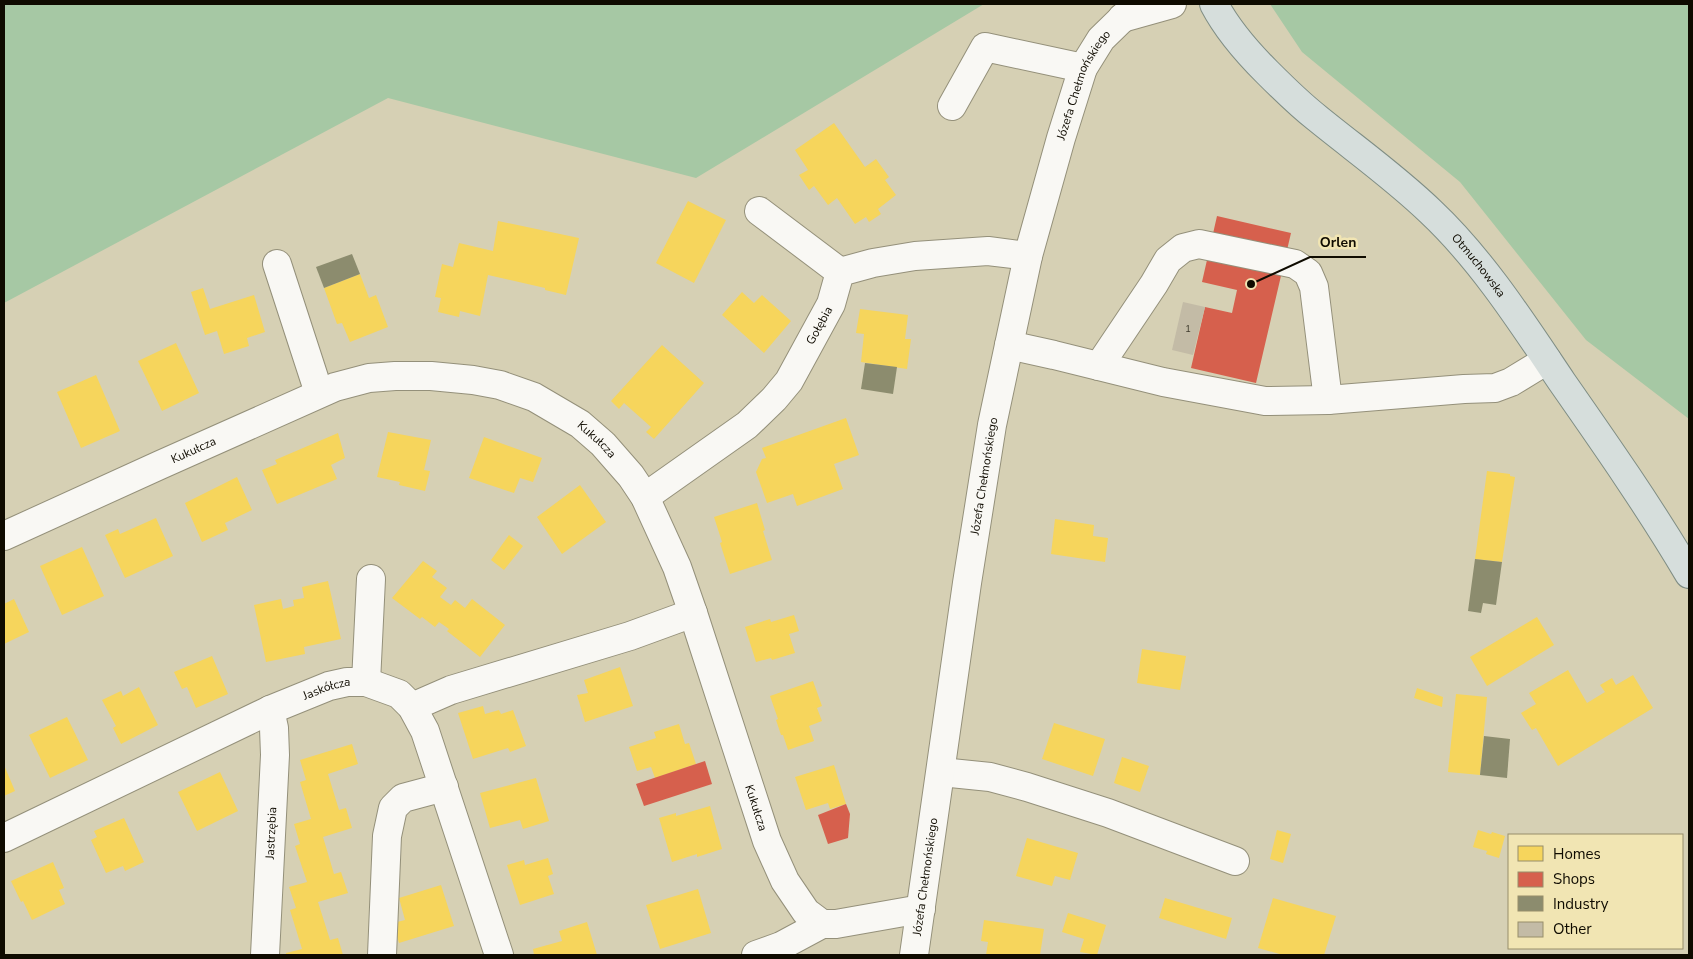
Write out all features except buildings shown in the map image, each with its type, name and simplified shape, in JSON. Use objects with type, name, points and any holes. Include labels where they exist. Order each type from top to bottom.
[{"type":"main road","name":"Otmuchowska","points":[[1214,4],[1222,19],[1253,58],[1283,88],[1315,117],[1432,212],[1481,268],[1634,486],[1689,574]]},
{"type":"street","name":"Józefa Chełmońskiego","points":[[914,955],[992,426],[1028,256],[1083,68],[1101,39],[1129,11],[1172,4]]},
{"type":"street","points":[[952,106],[985,47],[1083,68]]},
{"type":"street","points":[[759,211],[840,272],[873,263],[915,256],[988,251],[1028,256]]},
{"type":"street","points":[[1099,366],[1168,260],[1183,248],[1199,244],[1295,264],[1308,273],[1314,287],[1328,400]]},
{"type":"street","points":[[277,264],[320,393]]},
{"type":"street","name":"Gołębia","points":[[645,497],[747,426],[774,399],[789,381],[831,304],[840,272]]},
{"type":"street","points":[[1008,345],[1163,382],[1266,401],[1328,400],[1495,388],[1511,382],[1547,360]]},
{"type":"street","name":"Kukułcza","points":[[4,536],[320,393],[369,378],[431,376],[465,379],[500,385],[534,397],[580,424],[620,463],[645,497],[676,567],[693,613],[767,840],[785,881],[806,912],[822,924]]},
{"type":"street","points":[[366,682],[370,579]]},
{"type":"street","points":[[412,707],[452,690],[630,636],[693,613]]},
{"type":"street","name":"Jaskółcza","points":[[4,838],[270,710],[329,686],[347,682],[366,682],[399,694],[412,707],[424,731],[499,955]]},
{"type":"street","name":"Jastrzębia","points":[[265,955],[275,755],[274,728],[270,710]]},
{"type":"street","points":[[941,772],[990,777],[1026,787],[1108,813],[1235,861]]},
{"type":"street","points":[[382,955],[387,836],[393,808],[403,798],[444,787]]},
{"type":"street","points":[[756,955],[781,946],[822,924],[836,924],[920,909]]},
{"type":"green space","points":[[4,4],[984,4],[696,178],[388,98],[4,303]]},
{"type":"green space","points":[[1270,4],[1689,4],[1689,419],[1586,340],[1460,182],[1302,52]]},
{"type":"place","name":"Orlen","points":[[1251,284]]}]
